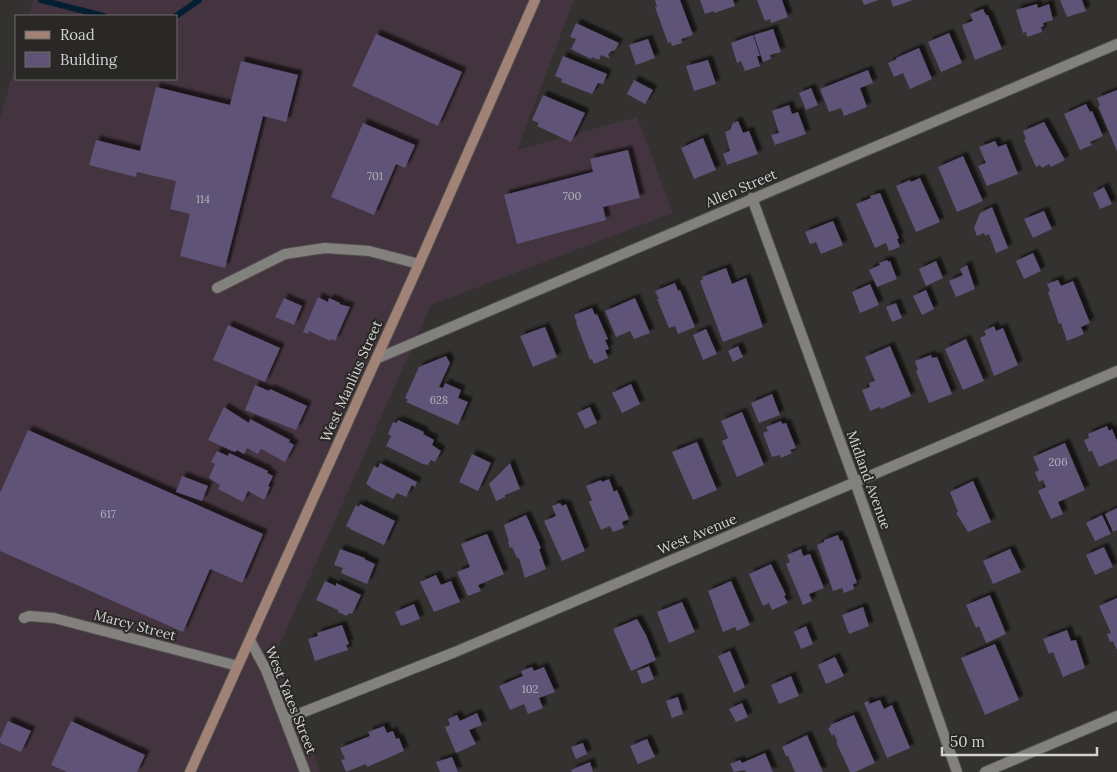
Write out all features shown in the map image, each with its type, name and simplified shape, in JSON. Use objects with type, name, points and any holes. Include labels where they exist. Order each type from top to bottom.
[{"type":"main road","name":"West Manlius Street","points":[[190,772],[419,264],[535,0]]},
{"type":"street","name":"Allen Street","points":[[376,358],[1117,44]]},
{"type":"street","name":"Midland Avenue","points":[[752,198],[957,772]]},
{"type":"street","points":[[217,288],[285,254],[325,248],[369,251],[419,264]]},
{"type":"street","name":"West Avenue","points":[[286,719],[456,652],[1117,372]]},
{"type":"street","name":"Marcy Street","points":[[24,618],[29,616],[54,618],[238,666]]},
{"type":"street","name":"West Yates Street","points":[[250,640],[266,670],[305,772]]},
{"type":"street","points":[[985,772],[1117,716]]},
{"type":"shaded area","points":[[33,0],[574,0],[517,150],[637,117],[673,213],[431,305],[276,653],[320,772],[0,772],[0,120],[15,65],[15,80],[178,80],[178,15],[29,15]]},
{"type":"building","points":[[655,0],[680,0],[693,35],[681,39],[682,43],[672,46],[671,42],[668,43],[655,7],[657,7]]},
{"type":"building","points":[[700,0],[733,0],[735,6],[705,14]]},
{"type":"building","points":[[757,0],[782,0],[788,17],[771,23],[770,19],[765,21]]},
{"type":"building","points":[[862,0],[879,0],[864,5]]},
{"type":"building","points":[[891,0],[913,0],[893,7]]},
{"type":"building","points":[[1060,0],[1082,0],[1086,11],[1067,17]]},
{"type":"building","points":[[1037,4],[1038,8],[1049,4],[1053,20],[1043,23],[1044,26],[1041,27],[1042,32],[1027,37],[1026,32],[1023,33],[1016,10]]},
{"type":"building","points":[[983,9],[986,15],[988,15],[1002,49],[975,60],[962,25],[973,21],[970,14]]},
{"type":"building","points":[[576,23],[619,43],[615,50],[608,55],[610,59],[601,55],[599,60],[592,57],[591,59],[571,49],[576,39],[570,37]]},
{"type":"building","points":[[773,29],[781,52],[770,55],[771,59],[763,62],[754,35]]},
{"type":"building","points":[[949,33],[962,63],[941,72],[928,42]]},
{"type":"building","points":[[376,34],[462,72],[438,126],[352,86]]},
{"type":"building","points":[[753,35],[760,56],[757,56],[760,66],[745,71],[741,61],[737,63],[731,43]]},
{"type":"building","points":[[648,39],[655,58],[636,65],[629,45]]},
{"type":"building","points":[[919,48],[932,79],[910,89],[903,73],[894,77],[888,63]]},
{"type":"building","points":[[563,56],[607,74],[603,84],[598,83],[592,94],[561,82],[562,79],[555,76]]},
{"type":"building","points":[[708,60],[716,84],[694,91],[686,66]]},
{"type":"building","points":[[241,61],[298,75],[286,122],[263,116],[225,268],[180,256],[190,214],[170,209],[176,181],[137,172],[136,177],[89,165],[96,140],[140,151],[156,87],[230,105]]},
{"type":"building","points":[[868,70],[873,83],[860,88],[867,107],[844,116],[841,108],[829,112],[820,89]]},
{"type":"building","points":[[634,80],[653,90],[645,104],[627,94]]},
{"type":"building","points":[[811,88],[818,105],[806,110],[799,93]]},
{"type":"building","points":[[1117,90],[1117,151],[1098,106],[1100,106],[1097,98]]},
{"type":"building","points":[[543,95],[585,113],[571,142],[537,126],[539,123],[532,120]]},
{"type":"building","points":[[1086,104],[1090,112],[1092,111],[1103,136],[1090,142],[1092,145],[1080,150],[1064,114]]},
{"type":"building","points":[[789,105],[792,114],[798,112],[806,134],[775,145],[771,135],[779,133],[772,111]]},
{"type":"building","points":[[738,121],[743,133],[749,131],[758,154],[727,165],[723,154],[730,151],[725,132],[730,130],[733,123]]},
{"type":"building","points":[[1044,122],[1065,160],[1051,167],[1049,164],[1042,168],[1040,165],[1036,167],[1024,140],[1026,139],[1023,131]]},
{"type":"building","points":[[363,123],[415,145],[405,168],[396,164],[374,215],[331,197]]},
{"type":"building","points":[[703,138],[716,170],[694,179],[681,148]]},
{"type":"building","points":[[995,141],[998,147],[1006,144],[1018,174],[987,186],[978,166],[986,163],[979,147]]},
{"type":"building","points":[[628,150],[640,198],[603,207],[606,220],[517,244],[504,195],[593,172],[590,159]]},
{"type":"building","points":[[963,156],[983,201],[957,212],[938,167]]},
{"type":"building","points":[[920,178],[940,222],[916,232],[896,186]]},
{"type":"building","points":[[1104,187],[1112,204],[1100,209],[1093,193]]},
{"type":"building","points":[[880,193],[899,238],[897,239],[900,247],[889,251],[886,243],[875,248],[856,204]]},
{"type":"building","points":[[992,207],[1008,248],[996,253],[989,234],[985,236],[984,233],[977,236],[974,228],[980,213]]},
{"type":"building","points":[[1044,211],[1052,229],[1033,238],[1024,219]]},
{"type":"building","points":[[833,221],[843,245],[821,254],[816,242],[810,244],[805,232]]},
{"type":"building","points":[[1033,253],[1041,271],[1024,279],[1016,261]]},
{"type":"building","points":[[887,260],[888,262],[890,261],[897,279],[877,287],[869,270]]},
{"type":"building","points":[[936,261],[943,278],[926,286],[919,269]]},
{"type":"building","points":[[967,265],[975,289],[956,297],[949,281],[963,275],[960,269]]},
{"type":"building","points":[[726,268],[732,284],[746,278],[763,327],[723,342],[700,281],[703,279],[702,277]]},
{"type":"building","points":[[1058,280],[1061,286],[1073,281],[1090,323],[1081,327],[1084,334],[1067,341],[1048,292],[1050,291],[1047,284]]},
{"type":"building","points":[[675,283],[678,291],[680,290],[695,327],[678,334],[675,326],[669,328],[655,291]]},
{"type":"building","points":[[870,284],[879,305],[860,313],[852,292]]},
{"type":"building","points":[[926,290],[934,309],[922,315],[913,296]]},
{"type":"building","points":[[318,297],[328,302],[329,298],[339,304],[350,307],[335,341],[331,339],[330,341],[309,331],[308,334],[303,332]]},
{"type":"building","points":[[284,298],[302,306],[294,325],[275,317]]},
{"type":"building","points":[[635,298],[650,333],[634,339],[630,331],[616,337],[605,311]]},
{"type":"building","points":[[896,303],[902,318],[892,322],[886,307]]},
{"type":"building","points":[[592,308],[595,315],[597,314],[608,339],[605,340],[609,349],[605,350],[608,358],[594,364],[592,359],[590,360],[574,315]]},
{"type":"building","points":[[228,325],[280,348],[265,382],[213,360]]},
{"type":"building","points":[[994,326],[996,331],[1003,328],[1018,365],[994,376],[980,338],[986,335],[984,331]]},
{"type":"building","points":[[545,327],[557,357],[533,367],[520,336]]},
{"type":"building","points":[[706,329],[717,354],[703,360],[693,335]]},
{"type":"building","points":[[966,339],[984,381],[963,390],[945,349]]},
{"type":"building","points":[[738,346],[743,357],[733,362],[728,351]]},
{"type":"building","points":[[890,346],[911,396],[881,409],[880,407],[870,411],[862,390],[870,387],[869,383],[875,381],[865,357]]},
{"type":"building","points":[[931,355],[932,358],[937,357],[952,394],[929,403],[916,371],[918,370],[915,361]]},
{"type":"building","points":[[446,356],[450,363],[439,387],[443,388],[445,383],[461,390],[458,398],[468,402],[458,425],[406,402],[408,400],[405,398],[419,367]]},
{"type":"building","points":[[631,384],[640,404],[622,413],[612,393]]},
{"type":"building","points":[[255,385],[269,391],[270,389],[307,406],[296,430],[245,410]]},
{"type":"building","points":[[772,394],[780,415],[759,423],[751,403]]},
{"type":"building","points":[[224,407],[249,423],[250,419],[290,440],[289,442],[294,445],[285,462],[261,449],[258,454],[247,448],[244,454],[208,440]]},
{"type":"building","points":[[590,407],[597,423],[585,429],[577,413]]},
{"type":"building","points":[[742,412],[764,465],[737,477],[722,441],[728,438],[721,421]]},
{"type":"building","points":[[398,420],[424,432],[423,434],[434,440],[432,445],[441,451],[435,462],[431,460],[428,465],[423,464],[386,446],[391,436],[388,434],[393,422],[397,423]]},
{"type":"building","points":[[781,421],[782,424],[786,423],[796,448],[790,450],[792,453],[781,458],[780,455],[772,457],[763,433],[768,431],[766,427]]},
{"type":"building","points":[[1107,426],[1109,431],[1112,429],[1117,441],[1117,459],[1099,467],[1092,451],[1089,452],[1084,440],[1089,438],[1088,434]]},
{"type":"building","points":[[28,430],[263,534],[242,583],[210,569],[183,632],[0,551],[0,493]]},
{"type":"building","points":[[697,442],[717,490],[693,500],[672,452]]},
{"type":"building","points":[[1065,443],[1085,490],[1058,502],[1063,514],[1051,519],[1038,491],[1046,487],[1043,480],[1039,482],[1035,472],[1039,470],[1033,457]]},
{"type":"building","points":[[217,451],[228,456],[229,453],[268,471],[267,473],[273,476],[264,500],[248,491],[243,502],[218,489],[220,485],[209,478],[215,464],[211,462]]},
{"type":"building","points":[[472,454],[491,463],[478,491],[459,482]]},
{"type":"building","points":[[380,463],[417,482],[415,487],[412,485],[406,497],[397,493],[393,499],[366,484],[374,466],[378,468]]},
{"type":"building","points":[[510,463],[520,489],[496,501],[489,484]]},
{"type":"building","points":[[182,476],[208,486],[202,501],[176,492]]},
{"type":"building","points":[[609,479],[614,492],[617,490],[629,519],[622,522],[624,528],[613,532],[610,526],[601,530],[589,502],[592,500],[586,486]]},
{"type":"building","points":[[973,481],[991,522],[968,532],[956,513],[958,512],[950,492]]},
{"type":"building","points":[[560,503],[562,506],[566,504],[585,551],[562,561],[544,521],[556,516],[552,506]]},
{"type":"building","points":[[360,504],[395,521],[384,545],[346,526],[356,505],[359,507]]},
{"type":"building","points":[[1117,508],[1117,530],[1113,532],[1105,514]]},
{"type":"building","points":[[526,515],[541,548],[539,549],[546,569],[525,578],[519,558],[517,558],[512,547],[510,548],[504,525]]},
{"type":"building","points":[[1102,515],[1111,534],[1095,541],[1086,523]]},
{"type":"building","points":[[487,534],[504,574],[478,585],[481,591],[468,596],[457,572],[470,567],[461,544]]},
{"type":"building","points":[[838,535],[840,541],[842,540],[857,583],[853,584],[854,589],[844,593],[842,588],[833,591],[817,545],[824,542],[824,540]]},
{"type":"building","points":[[1104,547],[1113,567],[1095,575],[1086,555]]},
{"type":"building","points":[[340,549],[365,558],[375,564],[367,584],[341,573],[343,568],[334,565]]},
{"type":"building","points":[[801,549],[803,556],[810,554],[824,588],[809,594],[812,601],[803,605],[786,564],[790,562],[787,555]]},
{"type":"building","points":[[1010,549],[1021,572],[993,584],[983,561]]},
{"type":"building","points":[[771,564],[788,603],[772,610],[769,603],[763,606],[749,574]]},
{"type":"building","points":[[436,575],[441,585],[451,581],[460,602],[434,612],[420,582]]},
{"type":"building","points":[[325,581],[336,586],[336,583],[361,595],[352,614],[349,613],[347,616],[316,600]]},
{"type":"building","points":[[731,581],[750,625],[737,631],[735,627],[723,632],[708,591]]},
{"type":"building","points":[[990,595],[1006,634],[986,643],[979,626],[976,628],[966,605]]},
{"type":"building","points":[[1117,598],[1117,650],[1113,641],[1110,642],[1107,634],[1111,633],[1099,606]]},
{"type":"building","points":[[682,602],[695,632],[669,643],[657,612]]},
{"type":"building","points":[[414,604],[420,619],[401,626],[395,612]]},
{"type":"building","points":[[863,607],[869,626],[849,634],[842,615]]},
{"type":"building","points":[[637,619],[656,660],[631,671],[613,629]]},
{"type":"building","points":[[342,625],[349,644],[346,645],[348,650],[315,661],[308,639],[318,636],[317,633]]},
{"type":"building","points":[[806,626],[813,644],[801,649],[794,632]]},
{"type":"building","points":[[1067,630],[1071,641],[1076,640],[1085,668],[1063,677],[1053,652],[1049,654],[1043,639]]},
{"type":"building","points":[[995,644],[1019,700],[985,715],[961,658]]},
{"type":"building","points":[[730,651],[745,687],[734,693],[718,656]]},
{"type":"building","points":[[835,657],[844,676],[826,684],[818,665]]},
{"type":"building","points":[[649,666],[654,679],[642,684],[637,671]]},
{"type":"building","points":[[532,667],[534,671],[544,667],[555,692],[539,698],[543,708],[528,714],[524,704],[510,710],[499,686],[523,676],[521,671]]},
{"type":"building","points":[[791,676],[799,696],[779,704],[771,685]]},
{"type":"building","points":[[678,697],[683,714],[672,718],[666,701]]},
{"type":"building","points":[[880,700],[884,709],[892,705],[910,748],[887,758],[864,703],[868,701],[869,704]]},
{"type":"building","points":[[742,703],[748,717],[736,722],[729,709]]},
{"type":"building","points":[[477,713],[482,725],[469,730],[476,744],[456,753],[445,727],[450,725],[448,719],[457,715],[460,721]]},
{"type":"building","points":[[854,715],[875,763],[855,772],[850,772],[834,734],[832,736],[828,728],[831,727],[830,725]]},
{"type":"building","points":[[8,721],[31,731],[21,752],[0,743]]},
{"type":"building","points":[[71,721],[145,755],[137,772],[67,772],[51,765]]},
{"type":"building","points":[[384,726],[387,733],[393,731],[396,739],[399,738],[404,751],[367,767],[366,764],[346,772],[341,760],[345,759],[340,748],[370,736],[368,732]]},
{"type":"building","points":[[807,735],[823,772],[795,772],[782,747]]},
{"type":"building","points":[[647,739],[655,757],[638,764],[630,746]]},
{"type":"building","points":[[583,743],[587,754],[576,759],[571,747]]},
{"type":"building","points":[[765,753],[773,772],[746,772],[745,770],[734,772],[730,764],[740,760],[742,763]]},
{"type":"building","points":[[452,757],[458,772],[440,772],[436,762]]},
{"type":"building","points":[[590,762],[593,772],[572,772],[571,770]]},
{"type":"waterway","points":[[41,0],[100,15]]},
{"type":"waterway","points":[[177,15],[199,0]]}]
